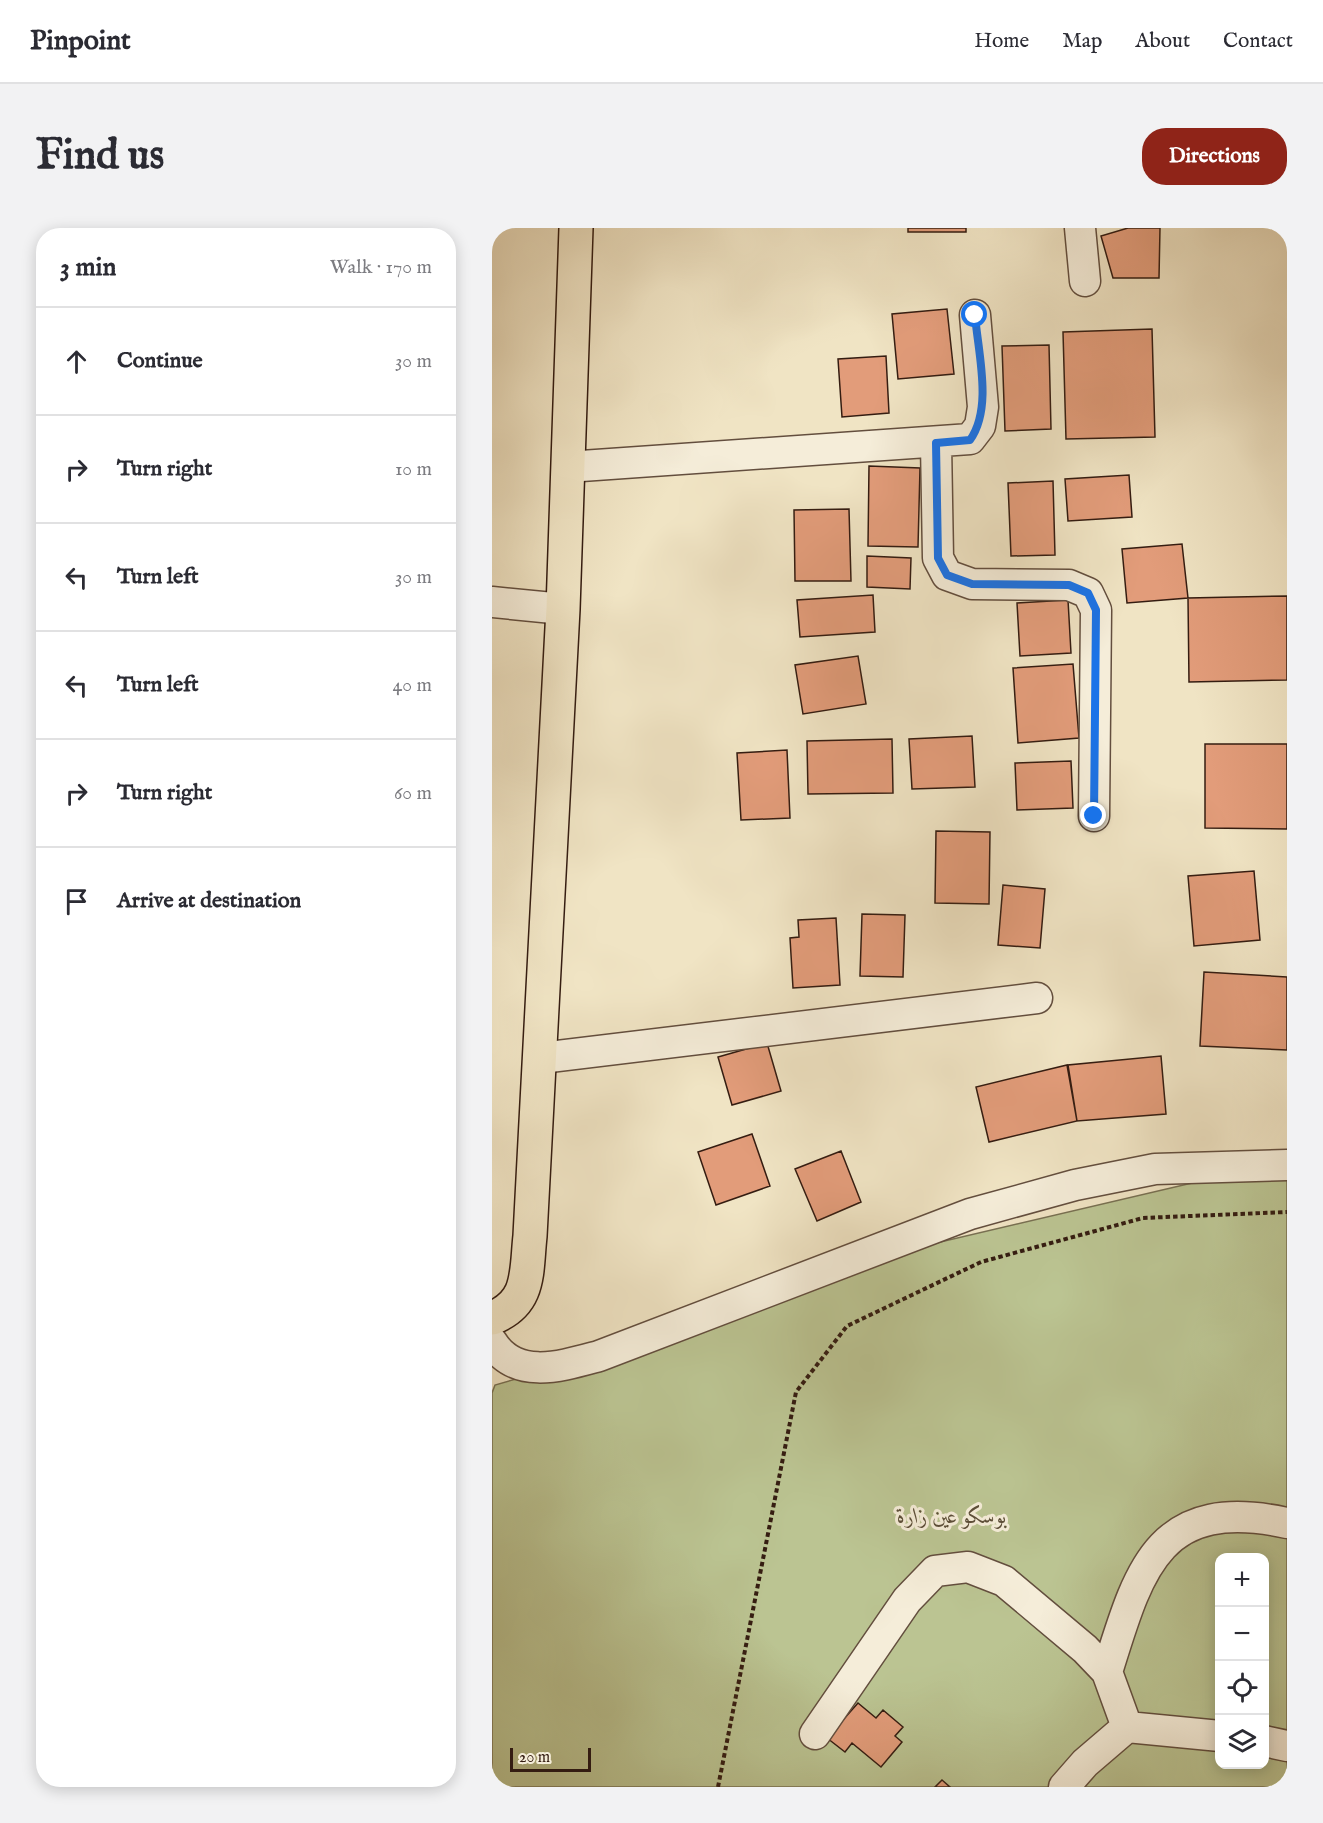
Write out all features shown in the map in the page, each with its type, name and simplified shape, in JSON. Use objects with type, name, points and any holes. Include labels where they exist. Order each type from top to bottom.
[{"type":"main road","points":[[492,1318],[516,1305],[525,1286],[541,1058],[562,609],[576,228]]},
{"type":"street","points":[[1080,228],[1085,281]]},
{"type":"street","points":[[567,467],[970,440],[980,426],[983,407],[975,315]]},
{"type":"street","points":[[936,443],[938,558],[947,575],[972,584],[1069,585],[1088,593],[1096,610],[1094,816]]},
{"type":"street","points":[[492,602],[562,609]]},
{"type":"street","points":[[541,1058],[1037,998]]},
{"type":"street","points":[[492,1342],[500,1355],[522,1366],[556,1367],[599,1356],[970,1214],[1023,1197],[1155,1169],[1287,1165]]},
{"type":"street","points":[[1107,1672],[1128,1606],[1147,1562],[1168,1541],[1196,1523],[1223,1516],[1256,1516],[1287,1523]]},
{"type":"street","points":[[814,1734],[884,1631],[935,1570],[968,1567],[1004,1581],[1085,1649],[1107,1672],[1127,1727]]},
{"type":"street","points":[[1064,1787],[1085,1763],[1127,1727],[1215,1736]]},
{"type":"street","points":[[1269,1742],[1287,1746]]},
{"type":"path","points":[[718,1787],[795,1392],[848,1326],[981,1262],[1143,1218],[1287,1212]]},
{"type":"green space","name":"بوسكو عين زارة","points":[[1256,1168],[1287,1169],[1287,1787],[492,1787],[492,1393],[495,1385],[656,1339],[851,1263]]},
{"type":"building","points":[[908,228],[966,228],[966,232],[908,232]]},
{"type":"building","points":[[1128,228],[1160,228],[1159,278],[1113,278],[1101,236]]},
{"type":"building","points":[[947,309],[954,374],[898,379],[892,314]]},
{"type":"building","points":[[1152,329],[1155,437],[1066,439],[1063,332]]},
{"type":"building","points":[[1049,345],[1051,429],[1005,431],[1002,346]]},
{"type":"building","points":[[886,356],[889,413],[842,417],[838,359]]},
{"type":"building","points":[[869,466],[920,468],[918,547],[868,546]]},
{"type":"building","points":[[1129,475],[1132,517],[1068,521],[1065,479]]},
{"type":"building","points":[[1053,481],[1055,555],[1011,556],[1008,483]]},
{"type":"building","points":[[849,509],[851,581],[795,581],[794,510]]},
{"type":"building","points":[[1182,544],[1188,598],[1127,603],[1122,549]]},
{"type":"building","points":[[867,556],[911,558],[910,589],[867,587]]},
{"type":"building","points":[[873,595],[875,632],[800,637],[797,600]]},
{"type":"building","points":[[1287,596],[1287,680],[1189,682],[1188,598]]},
{"type":"building","points":[[1068,600],[1071,653],[1020,656],[1017,603]]},
{"type":"building","points":[[858,656],[866,704],[803,714],[795,665]]},
{"type":"building","points":[[1073,664],[1079,738],[1018,743],[1013,668]]},
{"type":"building","points":[[972,736],[975,787],[912,789],[909,739]]},
{"type":"building","points":[[892,739],[893,793],[808,794],[807,741]]},
{"type":"building","points":[[1205,744],[1287,744],[1287,829],[1205,828]]},
{"type":"building","points":[[787,750],[790,818],[741,820],[737,753]]},
{"type":"building","points":[[1071,761],[1073,808],[1017,810],[1015,763]]},
{"type":"building","points":[[936,831],[990,832],[989,904],[935,903]]},
{"type":"building","points":[[1254,871],[1260,940],[1194,946],[1188,876]]},
{"type":"building","points":[[1003,885],[1045,889],[1040,948],[998,945]]},
{"type":"building","points":[[862,914],[905,915],[903,977],[860,976]]},
{"type":"building","points":[[836,918],[840,985],[793,988],[790,938],[799,937],[798,920]]},
{"type":"building","points":[[1204,972],[1287,977],[1287,1050],[1200,1046]]},
{"type":"building","points":[[767,1043],[781,1091],[732,1105],[718,1057]]},
{"type":"building","points":[[1161,1056],[1166,1114],[1077,1121],[1068,1065]]},
{"type":"building","points":[[1067,1065],[1077,1121],[989,1142],[976,1087]]},
{"type":"building","points":[[752,1134],[770,1186],[716,1205],[698,1152]]},
{"type":"building","points":[[841,1151],[861,1202],[817,1221],[795,1169]]},
{"type":"building","points":[[858,1703],[876,1718],[883,1710],[903,1727],[895,1736],[902,1742],[881,1767],[852,1743],[845,1752],[827,1738]]},
{"type":"building","points":[[942,1780],[950,1787],[935,1787]]},
{"type":"route","points":[[975,315],[983,407],[980,426],[970,440],[936,443],[938,558],[947,575],[972,584],[1069,585],[1088,593],[1096,610],[1094,816]]}]
